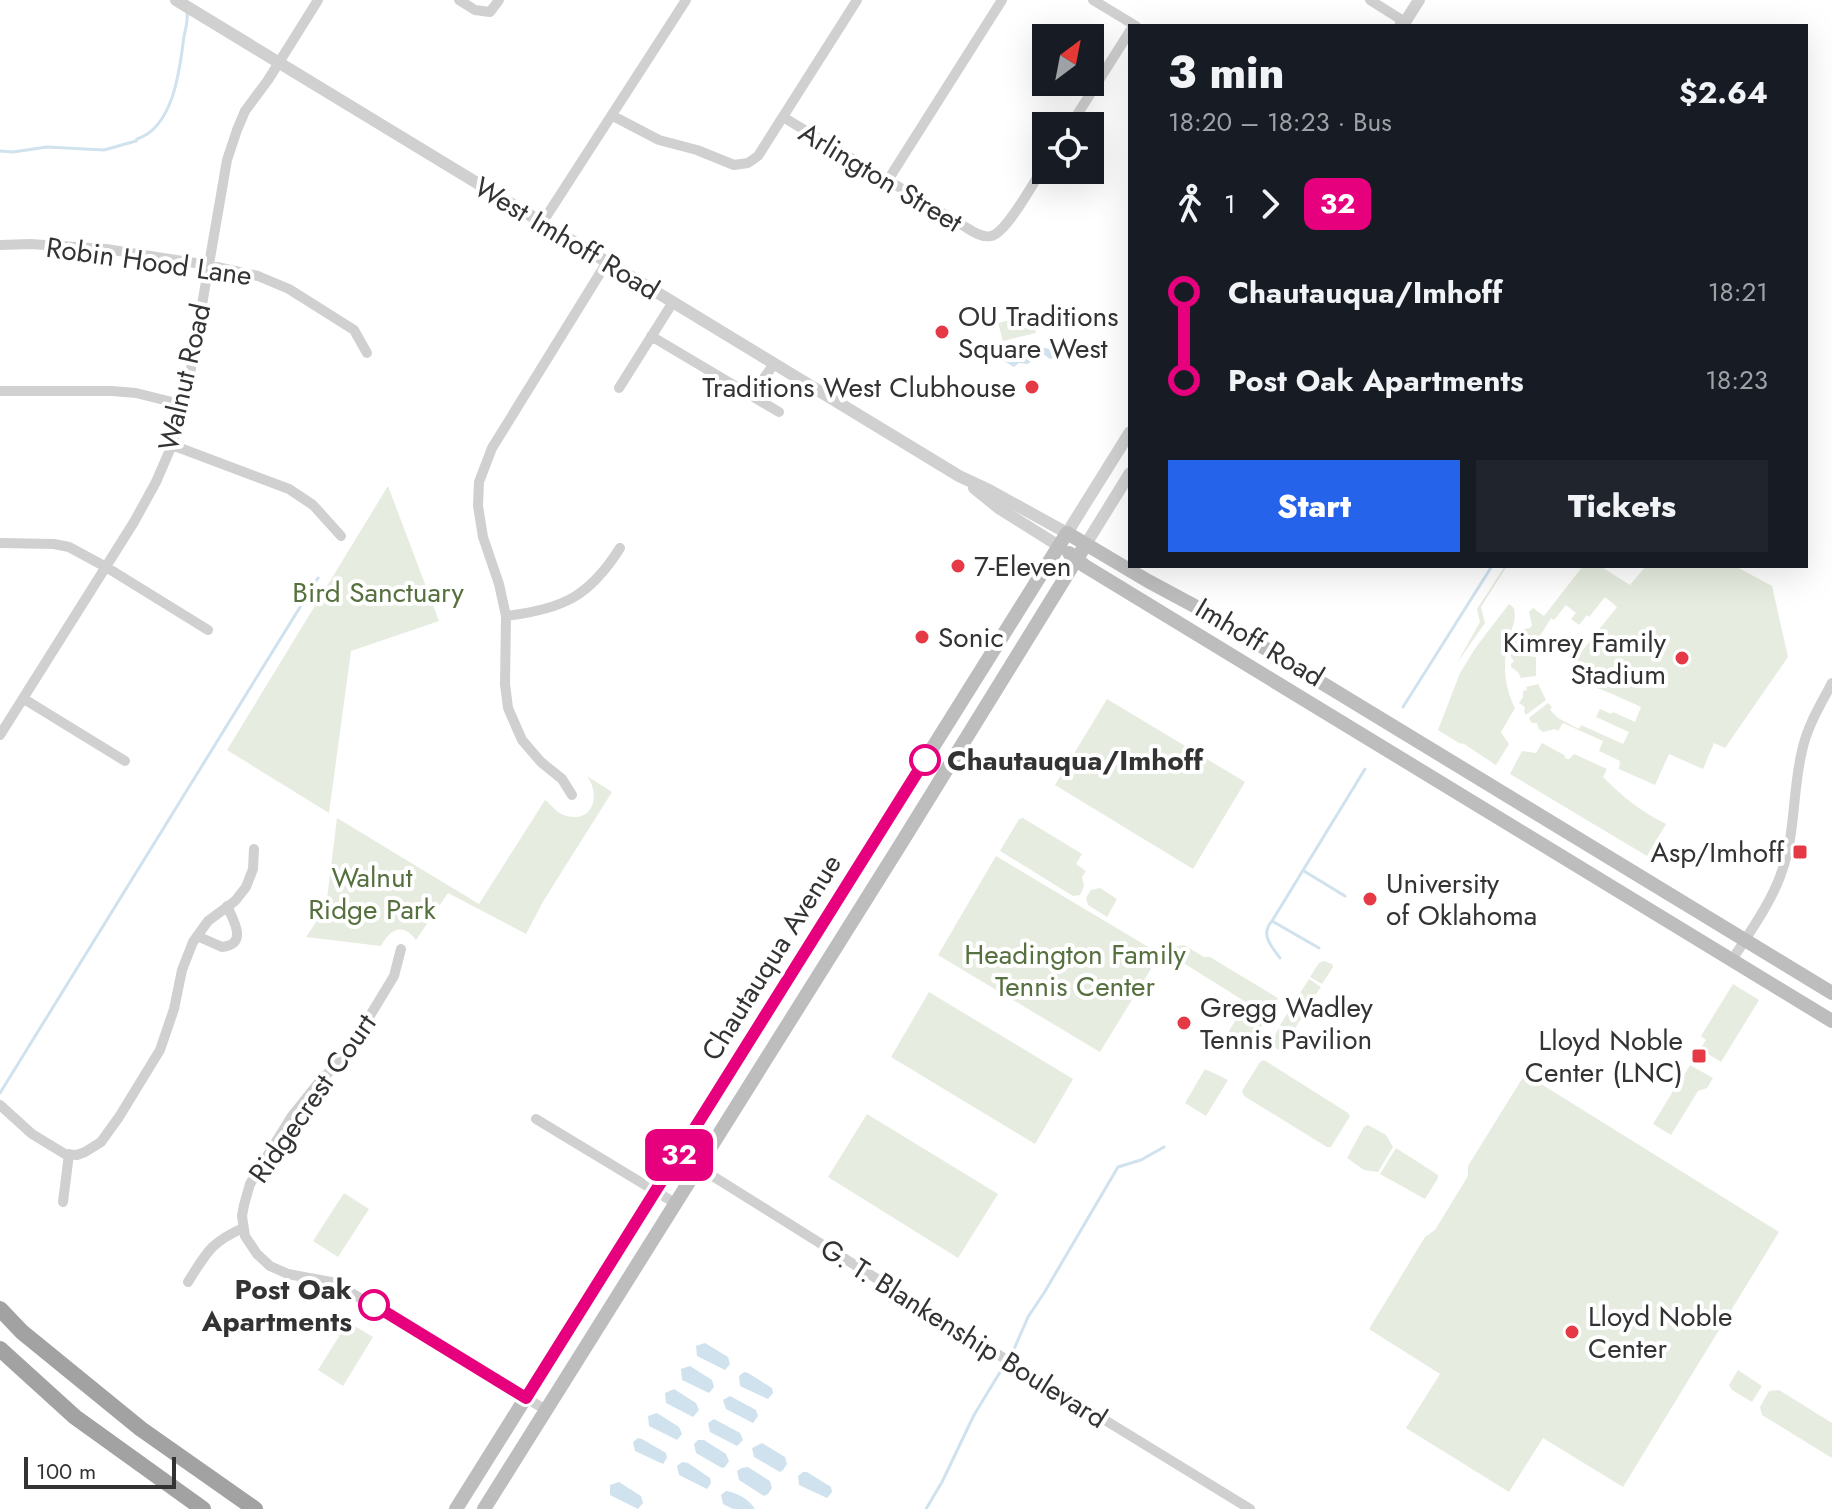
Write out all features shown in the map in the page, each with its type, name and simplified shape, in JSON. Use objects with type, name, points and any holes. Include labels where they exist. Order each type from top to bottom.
[{"type":"highway","points":[[0,1309],[22,1332],[141,1429],[255,1509]]},
{"type":"highway","points":[[0,1349],[75,1417],[203,1509]]},
{"type":"main road","name":"Imhoff Road","points":[[1063,539],[1086,544],[1202,610],[1832,993]]},
{"type":"main road","name":"Imhoff Road","points":[[1063,539],[1076,559],[1832,1021]]},
{"type":"main road","name":"Chautauqua Avenue","points":[[456,1509],[1063,539]]},
{"type":"main road","name":"Chautauqua Avenue","points":[[484,1509],[1086,544]]},
{"type":"street","name":"West Imhoff Road","points":[[176,0],[959,476]]},
{"type":"street","name":"Walnut Road","points":[[0,735],[147,499],[172,445],[184,405],[227,160],[245,111],[318,0]]},
{"type":"street","points":[[459,0],[475,10],[490,12],[499,0]]},
{"type":"street","points":[[542,223],[686,0]]},
{"type":"street","points":[[783,117],[857,0]]},
{"type":"street","points":[[888,180],[1002,0]]},
{"type":"street","points":[[1093,0],[1129,24]]},
{"type":"street","points":[[1370,0],[1402,24]]},
{"type":"street","points":[[1404,24],[1419,0]]},
{"type":"street","points":[[1079,112],[1128,35]]},
{"type":"street","name":"Arlington Street","points":[[613,116],[659,140],[697,150],[734,165],[753,160],[783,117],[975,233],[992,236],[1008,223],[1033,184]]},
{"type":"street","name":"Robin Hood Lane","points":[[0,245],[106,249],[258,276],[279,283],[354,330],[367,353]]},
{"type":"street","points":[[572,795],[562,779],[522,740],[512,717],[505,684],[506,616],[478,518],[478,494],[482,469],[500,433],[607,262]]},
{"type":"street","points":[[619,388],[673,302]]},
{"type":"street","points":[[651,336],[779,412]]},
{"type":"street","points":[[751,396],[774,364]]},
{"type":"street","points":[[0,391],[112,391],[136,393],[184,405]]},
{"type":"street","name":"Chautauqua Avenue","points":[[1063,539],[1128,435]]},
{"type":"street","points":[[172,445],[289,489],[313,505],[341,536]]},
{"type":"street","name":"Imhoff Road","points":[[959,476],[989,490],[1063,539]]},
{"type":"street","name":"Chautauqua Avenue","points":[[1086,544],[1128,476]]},
{"type":"street","points":[[0,543],[63,545],[75,550],[208,630]]},
{"type":"street","points":[[506,616],[545,609],[575,597],[599,579],[620,548]]},
{"type":"street","points":[[1732,960],[1782,873],[1792,829],[1802,751],[1812,721],[1832,683]]},
{"type":"street","points":[[24,699],[125,761]]},
{"type":"street","points":[[3,1108],[46,1143],[69,1154],[85,1152],[109,1134],[165,1038],[188,953],[208,921],[240,895],[250,879],[254,849]]},
{"type":"street","points":[[197,936],[222,947],[234,943],[237,929],[227,906]]},
{"type":"street","name":"Ridgecrest Court","points":[[243,1228],[244,1205],[250,1184],[306,1096],[343,1058],[357,1037],[394,976],[401,949]]},
{"type":"street","points":[[536,1119],[675,1203]]},
{"type":"street","points":[[63,1202],[69,1154]]},
{"type":"street","name":"G. T. Blankenship Boulevard","points":[[679,1155],[1250,1509]]},
{"type":"street","points":[[188,1282],[216,1241],[243,1228],[257,1254],[270,1266],[288,1274],[331,1282],[546,1410]]},
{"type":"green space","points":[[1032,315],[1036,333],[1003,341],[998,323]]},
{"type":"green space","name":"Bird Sanctuary","points":[[388,486],[439,621],[351,651],[329,813],[227,750]]},
{"type":"green space","points":[[1506,568],[1481,607],[1485,623],[1457,663],[1480,622],[1477,609]]},
{"type":"green space","name":"Kimrey Family Stadium","points":[[1581,568],[1603,568],[1630,585],[1644,568],[1739,568],[1772,586],[1788,657],[1725,748],[1714,743],[1703,769],[1669,754],[1655,785],[1619,769],[1620,761],[1599,751],[1603,741],[1563,723],[1558,731],[1543,732],[1537,723],[1532,723],[1529,718],[1548,703],[1558,718],[1579,729],[1581,725],[1623,744],[1629,732],[1596,717],[1600,709],[1635,722],[1641,707],[1588,684],[1576,669],[1581,652],[1617,607],[1605,597],[1579,625],[1571,619],[1576,613],[1566,605],[1554,620],[1551,618],[1534,646],[1538,647],[1537,653],[1512,649],[1518,630],[1532,625],[1529,612],[1533,608],[1544,616]]},
{"type":"green space","points":[[1509,604],[1514,608],[1515,617],[1505,656],[1505,674],[1515,708],[1501,732],[1509,744],[1496,765],[1438,730],[1460,673]]},
{"type":"green space","points":[[1511,654],[1536,657],[1536,676],[1521,678],[1511,667],[1514,661]]},
{"type":"green space","points":[[1538,684],[1546,700],[1526,715],[1525,707],[1519,703],[1523,691]]},
{"type":"green space","points":[[1107,699],[1245,782],[1193,869],[1055,785]]},
{"type":"green space","points":[[1542,743],[1566,759],[1574,754],[1607,769],[1603,777],[1610,784],[1640,809],[1666,824],[1647,856],[1510,774],[1522,751],[1536,753]]},
{"type":"green space","name":"Walnut Ridge Park","points":[[587,776],[612,792],[526,934],[448,893],[416,940],[402,930],[388,935],[381,946],[306,937],[326,907],[337,818],[479,904],[545,800],[567,816],[576,817],[588,811],[594,799]]},
{"type":"green space","points":[[1023,818],[1082,854],[1076,864],[1086,871],[1082,877],[1084,886],[1080,895],[1073,896],[1000,851],[1019,819]]},
{"type":"green space","name":"Headington Family Tennis Center","points":[[996,856],[1160,954],[1100,1052],[938,955]]},
{"type":"green space","points":[[1100,888],[1117,899],[1107,917],[1088,905],[1086,898],[1091,890]]},
{"type":"green space","points":[[1184,945],[1278,998],[1268,1016],[1174,957],[1177,946]]},
{"type":"green space","points":[[1324,961],[1333,967],[1322,984],[1310,977],[1319,963]]},
{"type":"green space","points":[[1309,979],[1321,987],[1307,1008],[1295,1001]]},
{"type":"green space","points":[[1733,984],[1759,1000],[1721,1062],[1700,1049],[1706,1040],[1701,1036]]},
{"type":"green space","points":[[929,992],[1073,1079],[1035,1144],[891,1057]]},
{"type":"green space","points":[[1294,1003],[1306,1011],[1292,1033],[1280,1025]]},
{"type":"green space","points":[[1243,1007],[1265,1021],[1244,1054],[1225,1038]]},
{"type":"green space","points":[[1279,1028],[1291,1035],[1279,1050],[1271,1043]]},
{"type":"green space","points":[[1264,1060],[1348,1113],[1350,1116],[1331,1147],[1244,1096],[1242,1091]]},
{"type":"green space","points":[[1690,1065],[1713,1078],[1707,1088],[1698,1091],[1671,1135],[1653,1124],[1678,1083],[1678,1071],[1684,1075]]},
{"type":"green space","points":[[1205,1069],[1228,1080],[1206,1116],[1185,1103]]},
{"type":"green space","points":[[1525,1074],[1779,1232],[1623,1487],[1543,1438],[1509,1492],[1406,1428],[1440,1374],[1369,1329],[1425,1237],[1435,1230],[1468,1176],[1468,1166]]},
{"type":"green space","points":[[867,1114],[998,1194],[958,1258],[828,1177]]},
{"type":"green space","points":[[1368,1125],[1386,1135],[1393,1147],[1378,1172],[1364,1170],[1347,1158]]},
{"type":"green space","points":[[1396,1148],[1438,1175],[1425,1199],[1380,1174]]},
{"type":"green space","points":[[344,1193],[369,1209],[338,1257],[313,1241]]},
{"type":"green space","points":[[348,1322],[373,1337],[343,1386],[318,1370]]},
{"type":"green space","points":[[1738,1370],[1762,1386],[1752,1402],[1729,1385]]},
{"type":"green space","points":[[1779,1390],[1832,1423],[1832,1458],[1762,1415],[1760,1407],[1769,1391]]},
{"type":"water","points":[[1037,346],[1053,350],[1055,357],[1050,359],[1043,354],[1039,361],[1019,363],[1014,367],[1004,361],[1006,355],[1016,358],[1023,351],[1033,354]]},
{"type":"water","points":[[705,1343],[728,1357],[730,1364],[725,1370],[697,1356],[696,1346]]},
{"type":"water","points":[[690,1366],[712,1380],[714,1387],[709,1393],[682,1380],[681,1369]]},
{"type":"water","points":[[744,1372],[772,1388],[773,1393],[768,1399],[740,1386],[739,1376]]},
{"type":"water","points":[[674,1389],[696,1403],[699,1410],[693,1417],[666,1403],[665,1393]]},
{"type":"water","points":[[730,1396],[756,1410],[758,1416],[753,1423],[726,1409],[723,1400]]},
{"type":"water","points":[[657,1413],[679,1427],[682,1434],[677,1440],[649,1426],[648,1416]]},
{"type":"water","points":[[714,1419],[740,1433],[743,1440],[737,1446],[710,1432],[708,1423]]},
{"type":"water","points":[[638,1438],[666,1453],[663,1464],[635,1451],[633,1442]]},
{"type":"water","points":[[704,1440],[726,1454],[729,1461],[725,1467],[696,1453],[694,1444]]},
{"type":"water","points":[[762,1443],[785,1457],[787,1464],[783,1470],[780,1472],[754,1457],[752,1448]]},
{"type":"water","points":[[682,1462],[710,1478],[707,1489],[679,1475],[677,1466]]},
{"type":"water","points":[[748,1467],[770,1481],[772,1488],[768,1494],[764,1496],[739,1480],[737,1471]]},
{"type":"water","points":[[803,1472],[831,1487],[832,1492],[827,1498],[799,1485],[798,1476]]},
{"type":"water","points":[[619,1482],[641,1496],[643,1503],[638,1509],[610,1495],[610,1485]]},
{"type":"water","points":[[726,1491],[742,1497],[755,1509],[733,1509],[723,1504],[721,1495]]},
{"type":"waterway","points":[[0,151],[47,147],[104,150],[136,141],[149,132],[167,110],[173,95],[187,12]]},
{"type":"waterway","points":[[1403,707],[1491,568]]},
{"type":"waterway","points":[[0,1093],[318,578]]},
{"type":"waterway","points":[[1280,958],[1268,940],[1269,926],[1365,769]]},
{"type":"waterway","points":[[1304,871],[1345,896]]},
{"type":"waterway","points":[[1272,921],[1319,948]]},
{"type":"waterway","points":[[926,1509],[974,1415],[1014,1349],[1028,1317],[1118,1167],[1141,1160],[1164,1147]]},
{"type":"bus line","name":"32","points":[[374,1305],[526,1398],[925,760]]},
{"type":"place","name":"OU Traditions Square West","points":[[942,332]]},
{"type":"place","name":"Traditions West Clubhouse","points":[[1032,387]]},
{"type":"place","name":"7-Eleven","points":[[958,566]]},
{"type":"place","name":"Sonic","points":[[922,637]]},
{"type":"place","name":"Kimrey Family Stadium","points":[[1682,658]]},
{"type":"place","name":"Chautauqua/Imhoff","points":[[925,760]]},
{"type":"place","name":"Asp/Imhoff","points":[[1800,852]]},
{"type":"place","name":"University of Oklahoma","points":[[1370,899]]},
{"type":"place","name":"Gregg Wadley Tennis Pavilion","points":[[1184,1023]]},
{"type":"place","name":"Lloyd Noble Center (LNC)","points":[[1699,1056]]},
{"type":"place","name":"Post Oak Apartments","points":[[374,1305]]},
{"type":"place","name":"Lloyd Noble Center","points":[[1572,1332]]}]
